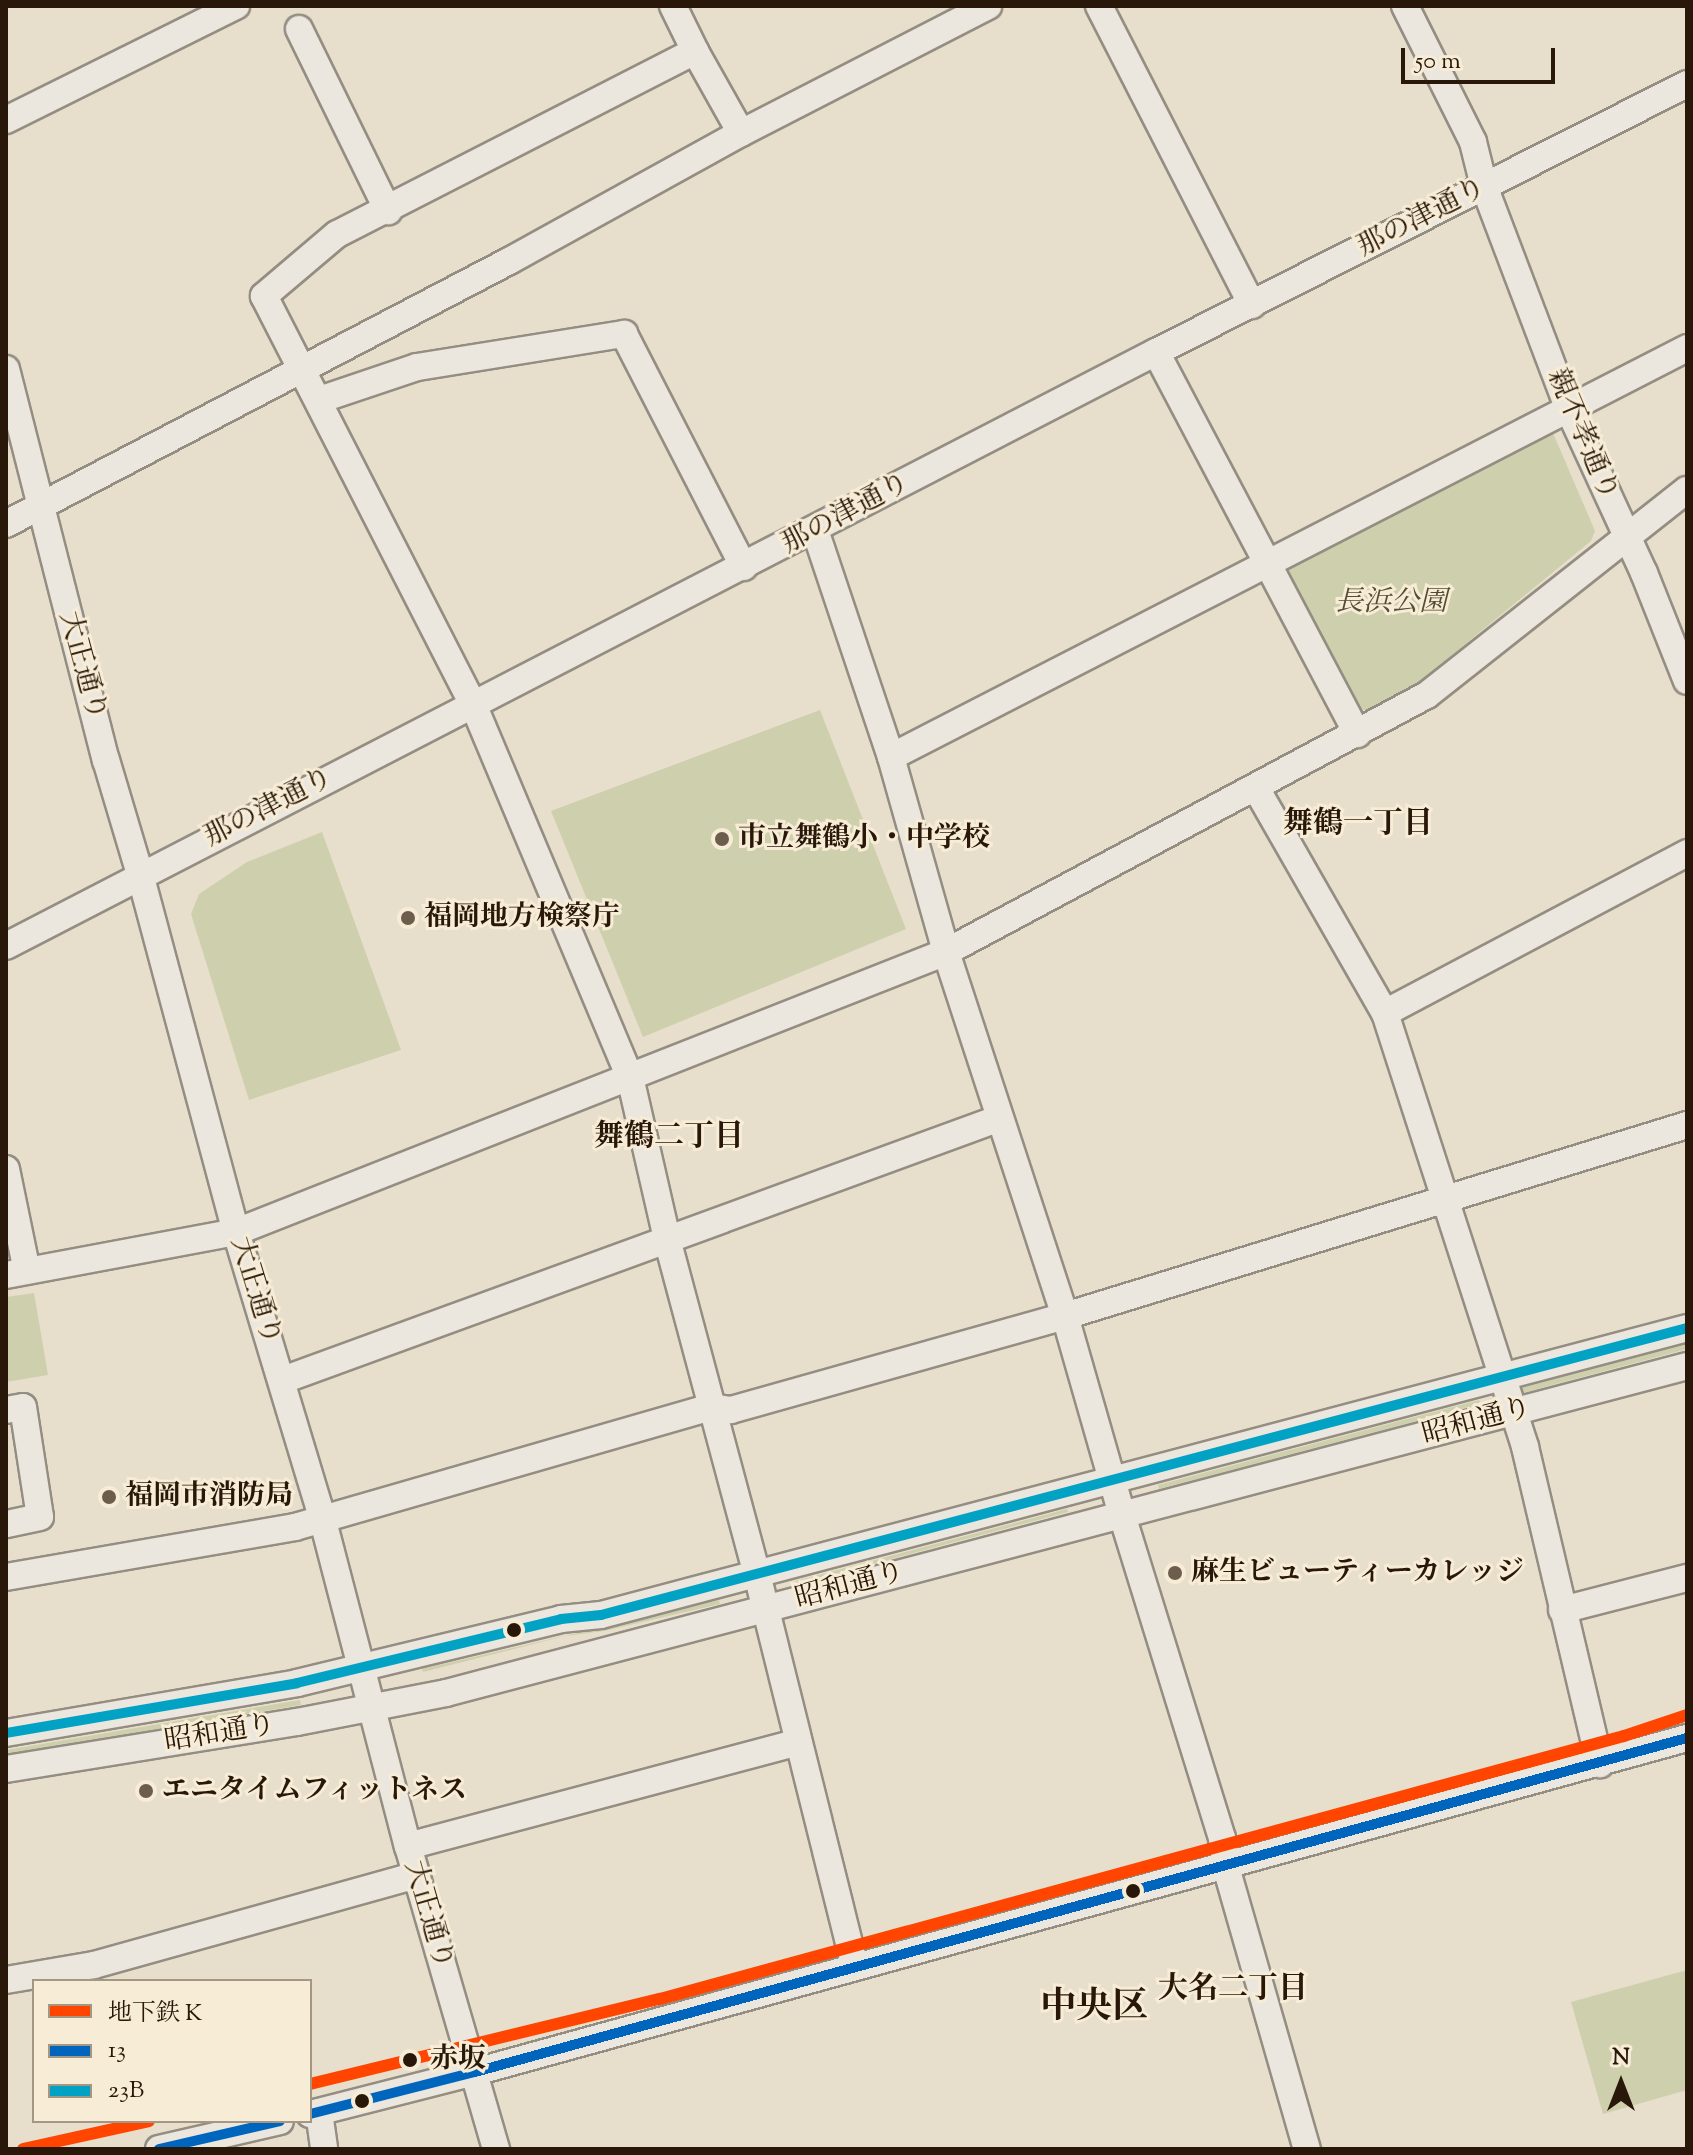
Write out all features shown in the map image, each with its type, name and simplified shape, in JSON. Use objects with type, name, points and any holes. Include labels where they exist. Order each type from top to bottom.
[{"type":"street","points":[[6,120],[236,6]]},
{"type":"street","points":[[673,6],[741,133]]},
{"type":"street","points":[[6,524],[302,371],[741,133],[988,6]]},
{"type":"street","points":[[1099,6],[1252,305]]},
{"type":"street","name":"親不孝通り","points":[[1405,6],[1473,142],[1484,186],[1569,410],[1681,651],[1687,681]]},
{"type":"street","points":[[299,29],[388,211]]},
{"type":"street","points":[[695,51],[388,211],[337,234],[264,296],[473,704],[630,1077],[667,1239],[757,1574],[763,1609],[855,1967]]},
{"type":"street","name":"那の津通り","points":[[6,946],[101,899],[140,874],[744,567],[1156,352],[1687,84]]},
{"type":"street","points":[[319,400],[417,367],[624,334],[744,567]]},
{"type":"street","points":[[891,757],[1687,348]]},
{"type":"street","points":[[1156,352],[1357,734]]},
{"type":"street","name":"大正通り","points":[[6,369],[106,760],[140,874],[236,1232],[322,1517],[408,1846],[496,2149]]},
{"type":"street","points":[[6,1169],[16,1273],[236,1232],[946,952],[1427,695],[1687,490]]},
{"type":"street","points":[[815,530],[891,757],[946,952],[1065,1316],[1122,1515],[1222,1838],[1226,1867],[1307,2149]]},
{"type":"street","points":[[1256,788],[1385,1013],[1525,1447],[1600,1764]]},
{"type":"street","points":[[1385,1013],[1687,853]]},
{"type":"street","points":[[283,1380],[1000,1118]]},
{"type":"street","points":[[6,1577],[295,1527],[712,1407],[731,1410],[1065,1316],[1687,1125]]},
{"type":"street","name":"昭和通り","points":[[6,1733],[297,1683],[561,1619],[601,1615],[1687,1328]]},
{"type":"street","name":"昭和通り","points":[[6,1769],[297,1722],[446,1693],[1687,1366]]},
{"type":"street","points":[[6,1410],[23,1407],[40,1517],[6,1524]]},
{"type":"street","points":[[1562,1610],[1687,1578]]},
{"type":"street","points":[[324,2149],[315,2113],[1226,1867],[1687,1738]]},
{"type":"street","points":[[408,1846],[798,1742]]},
{"type":"street","points":[[6,1980],[94,1965],[417,1875]]},
{"type":"street","points":[[159,2149],[232,2140],[275,2123]]},
{"type":"green space","name":"長浜公園","points":[[1553,433],[1595,531],[1591,541],[1419,682],[1366,710],[1356,709],[1287,573],[1292,566]]},
{"type":"green space","points":[[820,710],[906,929],[643,1037],[551,811]]},
{"type":"green space","points":[[322,832],[401,1050],[249,1100],[191,914],[199,894],[247,862]]},
{"type":"green space","points":[[34,1293],[48,1375],[6,1382],[6,1297]]},
{"type":"green space","points":[[1687,1343],[1687,1349],[1522,1393],[1521,1388]]},
{"type":"green space","points":[[1479,1400],[1481,1404],[1159,1489],[1158,1485]]},
{"type":"green space","points":[[1067,1509],[1068,1512],[797,1584],[796,1581]]},
{"type":"green space","points":[[719,1600],[720,1604],[604,1631],[565,1636],[423,1672],[422,1669]]},
{"type":"green space","points":[[300,1700],[301,1705],[6,1754],[6,1750]]},
{"type":"green space","points":[[1687,1970],[1687,2090],[1603,2114],[1571,2002]]},
{"type":"metro line","name":"K","points":[[312,2084],[660,1999],[1624,1736],[1687,1715]]},
{"type":"metro line","name":"K","points":[[23,2149],[140,2123]]},
{"type":"transit line","name":"23B","points":[[6,1733],[297,1683],[561,1619],[601,1615],[1687,1328]]},
{"type":"transit line","name":"13","points":[[312,2113],[475,2072],[1687,1738]]},
{"type":"transit line","name":"13","points":[[159,2149],[271,2123]]},
{"type":"place","name":"市立舞鶴小・中学校","points":[[722,839]]},
{"type":"place","name":"福岡地方検察庁","points":[[408,918]]},
{"type":"place","name":"福岡市消防局","points":[[109,1497]]},
{"type":"place","name":"麻生ビューティーカレッジ","points":[[1175,1573]]},
{"type":"place","name":"エニタイムフィットネス","points":[[146,1791]]},
{"type":"place","name":"赤坂","points":[[410,2060]]},
{"type":"district","name":"舞鶴一丁目","points":[[1358,825]]},
{"type":"district","name":"舞鶴二丁目","points":[[669,1138]]},
{"type":"district","name":"大名二丁目","points":[[1233,1990]]},
{"type":"district","name":"中央区","points":[[1094,2009]]}]
